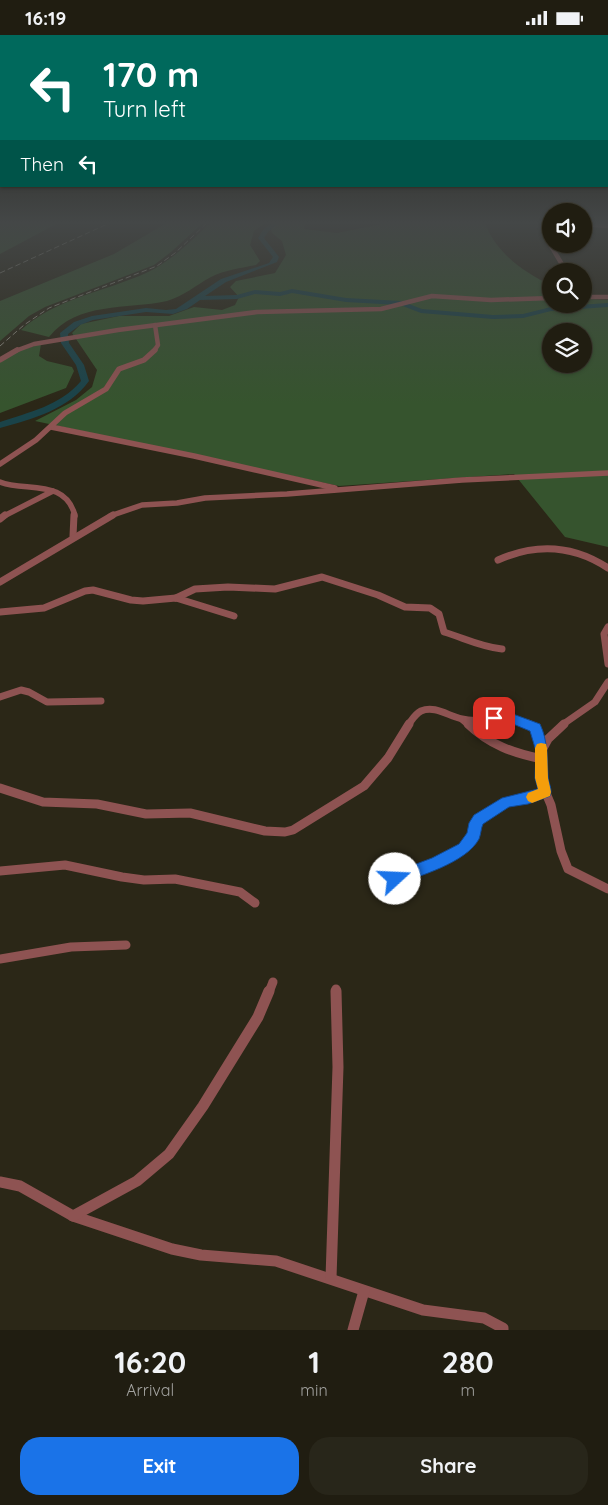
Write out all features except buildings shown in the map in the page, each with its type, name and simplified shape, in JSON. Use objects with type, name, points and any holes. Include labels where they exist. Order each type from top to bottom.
[{"type":"street","points":[[0,360],[26,346],[74,337],[257,312],[375,310],[436,296],[491,299],[542,297]]},
{"type":"street","points":[[592,297],[608,297]]},
{"type":"street","points":[[0,464],[36,440],[65,413],[106,389],[119,369],[144,360],[153,353],[158,345],[155,325]]},
{"type":"street","points":[[52,427],[344,489]]},
{"type":"street","points":[[0,582],[107,517],[142,505],[177,503],[205,498],[462,480],[608,473]]},
{"type":"street","points":[[0,482],[14,488],[33,486],[53,491],[73,508],[75,513],[73,536]]},
{"type":"street","points":[[0,519],[14,508],[39,500],[53,491]]},
{"type":"street","points":[[498,560],[518,551],[548,549],[577,555],[598,562],[608,568]]},
{"type":"street","points":[[0,612],[44,608],[85,591],[93,590],[131,601],[143,601],[176,598],[195,589],[228,587],[275,589],[326,577],[378,595],[404,607],[430,608],[439,613],[444,633],[465,638],[484,647],[502,649]]},
{"type":"street","points":[[176,598],[234,616]]},
{"type":"street","points":[[608,627],[604,634],[608,664]]},
{"type":"street","points":[[542,755],[547,739],[557,729],[593,704],[608,682]]},
{"type":"street","points":[[0,697],[21,690],[29,692],[46,702],[101,701]]},
{"type":"street","points":[[0,788],[43,802],[98,804],[146,814],[190,813],[245,827],[285,832],[293,830],[364,786],[382,766],[414,716],[421,711],[434,709],[464,720],[490,744],[517,753],[542,755]]},
{"type":"street","points":[[464,720],[506,718],[530,724],[538,732],[545,792],[551,805],[561,851],[568,869],[608,889]]},
{"type":"street","points":[[395,879],[436,863],[463,848],[474,836],[475,823],[506,802],[528,798],[545,792]]},
{"type":"street","points":[[0,871],[65,865],[122,877],[175,879],[240,892],[255,903]]},
{"type":"street","points":[[0,959],[71,947],[126,945]]},
{"type":"street","points":[[74,1216],[137,1181],[169,1154],[203,1106],[258,1017],[273,982]]},
{"type":"street","points":[[331,1278],[338,1067],[336,989]]},
{"type":"street","points":[[0,1182],[20,1186],[74,1216],[172,1249],[201,1255],[276,1261],[423,1310],[484,1318],[503,1328],[503,1330]]},
{"type":"street","points":[[353,1330],[364,1291]]},
{"type":"green space","points":[[47,281],[111,281],[45,307],[29,316],[0,341],[0,301]]},
{"type":"green space","points":[[126,281],[204,281],[167,301],[104,309],[74,317],[61,325],[49,337],[21,330],[49,310]]},
{"type":"green space","points":[[236,281],[542,281],[542,313],[592,313],[592,299],[608,300],[608,547],[565,537],[514,474],[339,486],[35,421],[76,400],[92,387],[97,370],[72,333],[81,324],[119,316],[169,316],[194,307],[222,310],[235,305],[239,297],[230,287]]},
{"type":"green space","points":[[41,344],[39,356],[47,361],[72,367],[74,371],[66,388],[0,413],[0,362],[18,351]]},
{"type":"waterway","points":[[197,298],[211,287],[222,281]]},
{"type":"waterway","points":[[197,298],[237,297],[255,292],[280,294],[292,291],[346,300],[401,303],[421,311],[493,317],[523,316],[551,309],[608,305]]},
{"type":"waterway","points":[[0,425],[35,414],[58,404],[68,398],[85,381],[80,365],[65,343],[64,333],[70,327],[84,320],[100,316],[146,310],[166,313],[173,312],[185,307],[197,298]]},
{"type":"railway","points":[[0,346],[24,325],[49,308],[117,281]]},
{"type":"slow traffic","points":[[532,797],[545,792],[542,778],[541,748]]},
{"type":"route","points":[[395,879],[436,863],[463,848],[474,836],[475,823],[506,802],[534,797],[545,792],[542,778],[542,751],[538,732],[530,724],[524,722],[506,718],[494,718]]}]
